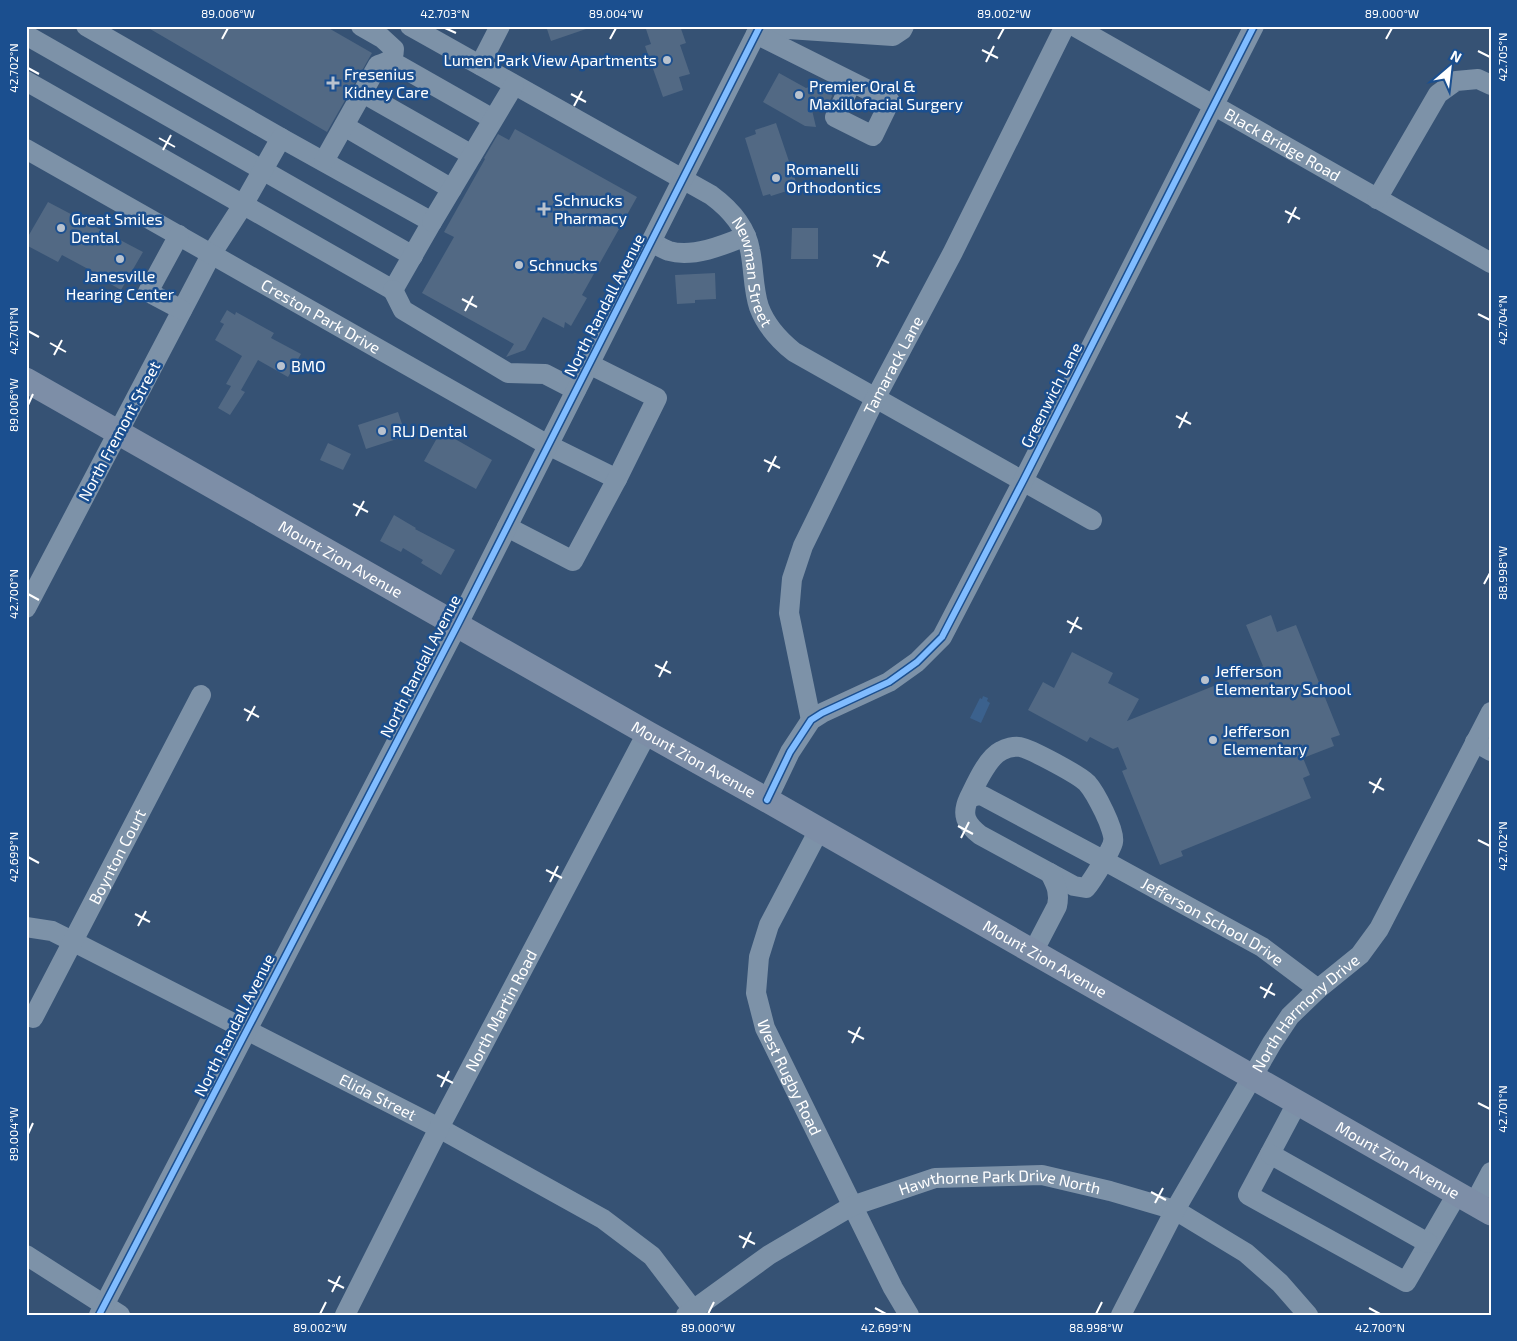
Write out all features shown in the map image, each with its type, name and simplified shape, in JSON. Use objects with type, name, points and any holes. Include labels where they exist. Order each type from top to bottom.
[{"type":"main road","name":"Mount Zion Avenue","points":[[26,380],[1474,1203]]},
{"type":"street","points":[[86,26],[432,222]]},
{"type":"street","points":[[324,162],[378,65],[391,60],[394,55],[394,49],[386,32],[362,26]]},
{"type":"street","name":"Newman Street","points":[[410,26],[430,31],[480,66],[711,195],[725,205],[739,222],[746,236],[760,308],[769,327],[781,342],[794,352],[1092,520]]},
{"type":"street","points":[[480,66],[500,26]]},
{"type":"street","points":[[762,29],[893,36],[902,30],[904,26]]},
{"type":"street","name":"Tamarack Lane","points":[[811,720],[790,613],[792,579],[804,546],[876,397],[953,252],[1065,26]]},
{"type":"street","name":"Black Bridge Road","points":[[1074,26],[1491,263]]},
{"type":"street","name":"Greenwich Lane","points":[[811,720],[888,682],[917,662],[942,637],[1254,26]]},
{"type":"street","points":[[762,29],[852,82]]},
{"type":"street","name":"North Randall Avenue","points":[[108,1311],[247,1030],[458,624],[683,180],[762,29]]},
{"type":"street","points":[[26,35],[413,256]]},
{"type":"street","points":[[391,60],[493,119]]},
{"type":"street","points":[[1377,199],[1438,94],[1456,81],[1478,79],[1491,85]]},
{"type":"street","points":[[26,81],[393,290],[403,310],[508,373],[545,374],[576,390]]},
{"type":"street","points":[[393,290],[514,84]]},
{"type":"street","points":[[363,93],[472,155]]},
{"type":"street","points":[[344,126],[452,188]]},
{"type":"street","name":"North Fremont Street","points":[[26,608],[212,253],[243,205],[281,138]]},
{"type":"street","name":"Creston Park Drive","points":[[26,148],[548,445],[617,479]]},
{"type":"street","points":[[179,235],[148,292],[182,310]]},
{"type":"street","points":[[652,242],[670,251],[691,252],[712,250],[746,236]]},
{"type":"street","points":[[507,527],[573,561],[617,479],[657,398],[589,364]]},
{"type":"street","name":"Boynton Court","points":[[33,1018],[201,695]]},
{"type":"street","name":"North Harmony Drive","points":[[1121,1315],[1175,1210],[1251,1077],[1290,1016],[1318,989],[1360,955],[1379,929],[1483,747],[1491,712]]},
{"type":"street","points":[[767,800],[790,752],[811,720]]},
{"type":"street","name":"North Martin Road","points":[[345,1315],[439,1128],[647,733]]},
{"type":"street","points":[[1019,747],[1030,751],[1076,775],[1087,783],[1113,834],[1114,842],[1103,860],[1086,888],[1074,886],[980,835],[973,829],[968,823],[964,808],[988,764],[1000,751],[1019,747]]},
{"type":"street","name":"Jefferson School Drive","points":[[969,798],[978,795],[983,796],[1103,860],[1262,948],[1318,989]]},
{"type":"street","name":"West Rugby Road","points":[[819,830],[769,925],[759,957],[756,993],[765,1028],[893,1288],[909,1315]]},
{"type":"street","points":[[1033,952],[1057,906],[1059,897],[1058,887],[1050,873]]},
{"type":"street","name":"Elida Street","points":[[26,927],[52,931],[72,941],[439,1128],[602,1219],[652,1256],[692,1313]]},
{"type":"street","points":[[1297,1103],[1248,1195],[1406,1282],[1428,1243],[1474,1203],[1491,1172]]},
{"type":"street","points":[[1270,1154],[1428,1243]]},
{"type":"street","name":"Hawthorne Park Drive North","points":[[692,1313],[769,1254],[852,1206],[935,1178],[1042,1175],[1110,1191],[1175,1210],[1246,1253],[1280,1283],[1308,1315]]},
{"type":"street","points":[[26,1255],[108,1311]]},
{"type":"water","points":[[983,696],[988,698],[987,701],[990,703],[981,723],[970,718],[980,698],[982,699]]},
{"type":"building","points":[[145,26],[325,26],[372,53],[327,132]]},
{"type":"building","name":"Lumen Park View Apartments","points":[[546,26],[588,26],[589,28],[551,41]]},
{"type":"building","name":"Lumen Park View Apartments","points":[[645,26],[680,26],[686,43],[680,45],[690,74],[679,77],[683,90],[663,97],[645,46],[651,44]]},
{"type":"building","name":"Premier Oral & Maxillofacial Surgery","points":[[779,73],[806,88],[827,83],[832,96],[828,105],[812,110],[816,127],[805,126],[763,102]]},
{"type":"building","points":[[776,123],[797,185],[789,188],[790,190],[771,196],[770,194],[763,196],[745,138],[756,134],[755,130]]},
{"type":"building","name":"Schnucks","points":[[515,129],[637,197],[582,295],[587,298],[571,326],[565,322],[564,328],[543,317],[525,350],[506,357],[514,344],[422,293],[454,237],[444,232],[484,158],[498,134],[509,140]]},
{"type":"building","points":[[48,202],[143,252],[121,290],[102,279],[103,277],[62,255],[58,262],[26,245],[26,240]]},
{"type":"building","points":[[792,228],[818,228],[818,259],[791,259]]},
{"type":"building","points":[[715,273],[716,299],[695,300],[695,303],[677,304],[675,275]]},
{"type":"building","name":"BMO","points":[[227,310],[235,315],[236,312],[274,333],[271,338],[301,354],[288,377],[258,360],[241,390],[245,392],[230,415],[218,408],[231,386],[226,384],[242,356],[215,340],[224,324],[220,322]]},
{"type":"building","name":"RLJ Dental","points":[[398,412],[406,436],[366,449],[358,425]]},
{"type":"building","points":[[441,431],[492,460],[476,489],[424,461]]},
{"type":"building","points":[[328,443],[351,454],[343,470],[320,460]]},
{"type":"building","points":[[394,515],[415,529],[455,550],[441,575],[421,563],[423,560],[403,548],[401,552],[380,541]]},
{"type":"building","name":"Jefferson Elementary","points":[[1271,615],[1277,632],[1296,625],[1340,735],[1331,738],[1334,746],[1303,758],[1310,775],[1303,778],[1311,798],[1181,851],[1183,856],[1160,865],[1122,771],[1127,769],[1118,747],[1113,749],[1090,737],[1087,742],[1028,710],[1043,682],[1054,688],[1072,652],[1113,673],[1108,683],[1139,699],[1127,721],[1263,666],[1246,625]]},
{"type":"cycle path","points":[[99,1315],[458,624],[760,26]]},
{"type":"cycle path","points":[[767,800],[790,752],[811,720],[889,682],[917,662],[942,637],[1254,26]]},
{"type":"place","name":"Lumen Park View Apartments","points":[[667,60]]},
{"type":"place","name":"Fresenius Kidney Care","points":[[333,83]]},
{"type":"place","name":"Premier Oral & Maxillofacial Surgery","points":[[799,95]]},
{"type":"place","name":"Romanelli Orthodontics","points":[[776,178]]},
{"type":"place","name":"Schnucks Pharmacy","points":[[544,209]]},
{"type":"place","name":"Great Smiles Dental","points":[[61,228]]},
{"type":"place","name":"Janesville Hearing Center","points":[[120,259]]},
{"type":"place","name":"Schnucks","points":[[519,265]]},
{"type":"place","name":"BMO","points":[[281,366]]},
{"type":"place","name":"RLJ Dental","points":[[382,431]]},
{"type":"place","name":"Jefferson Elementary School","points":[[1205,680]]},
{"type":"place","name":"Jefferson Elementary","points":[[1213,740]]}]
